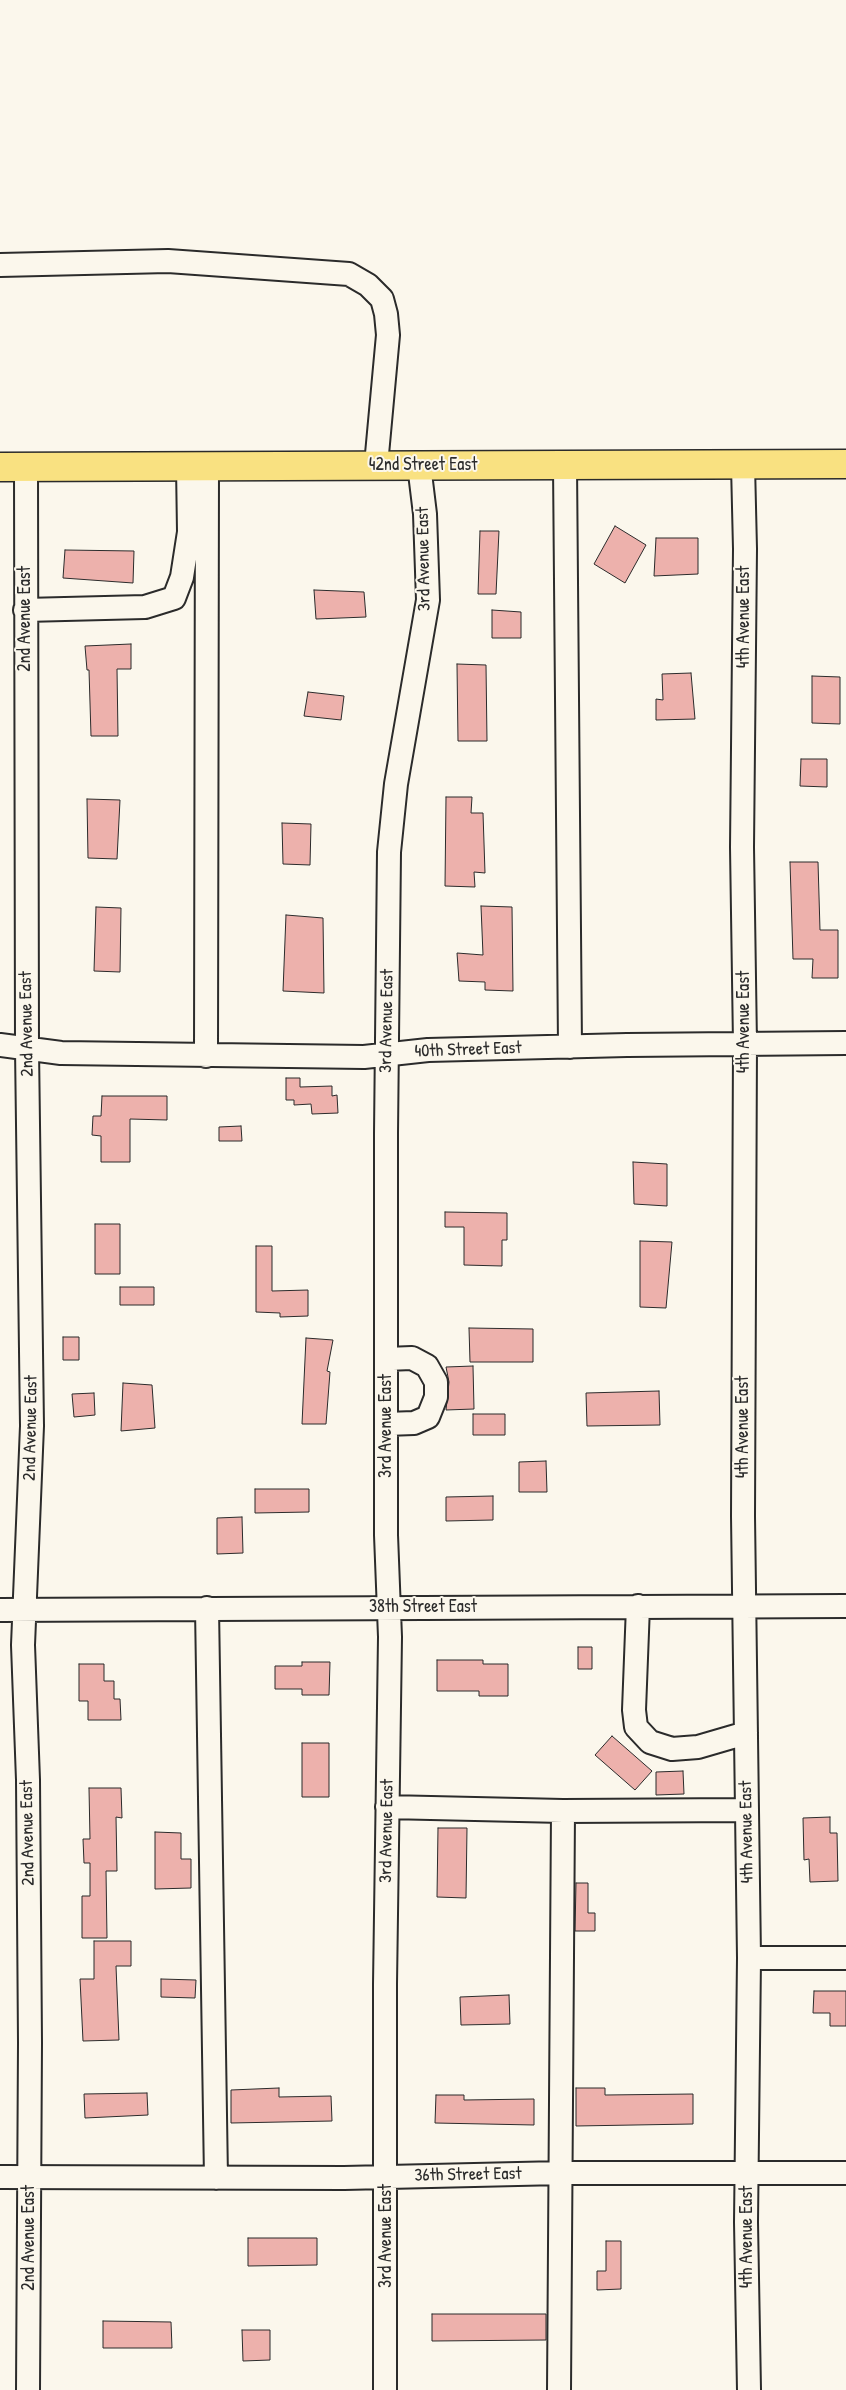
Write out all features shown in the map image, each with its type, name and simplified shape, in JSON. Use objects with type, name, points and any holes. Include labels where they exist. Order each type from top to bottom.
[{"type":"main road","name":"42nd Street East","points":[[13,467],[846,464]]},
{"type":"street","points":[[0,265],[168,261],[349,274],[368,285],[382,299],[386,314],[388,335],[376,466]]},
{"type":"street","name":"4th Avenue East","points":[[743,464],[744,1606],[748,1958],[746,2173],[749,2390]]},
{"type":"street","points":[[565,465],[570,1047]]},
{"type":"street","points":[[25,610],[145,607],[174,598],[182,577],[197,466]]},
{"type":"street","points":[[197,466],[206,1056]]},
{"type":"street","name":"3rd Avenue East","points":[[385,2390],[388,1607],[386,1359],[389,852],[396,784],[428,600],[426,514],[419,466]]},
{"type":"street","name":"2nd Avenue East","points":[[13,467],[25,610],[26,1049],[32,1426],[23,1645],[28,1780],[30,2033],[28,2390]]},
{"type":"street","name":"40th Street East","points":[[0,1045],[60,1053],[364,1057],[428,1050],[846,1043]]},
{"type":"street","points":[[386,1359],[412,1358],[427,1366],[436,1382],[436,1397],[428,1417],[414,1423],[386,1424]]},
{"type":"street","points":[[638,1606],[634,1710],[636,1727],[650,1742],[672,1748],[698,1747],[746,1734]]},
{"type":"street","name":"38th Street East","points":[[0,1610],[846,1606]]},
{"type":"street","points":[[207,1608],[216,2178]]},
{"type":"street","points":[[387,1806],[563,1811],[747,1810]]},
{"type":"street","points":[[559,2390],[563,1811]]},
{"type":"street","points":[[748,1958],[846,1958]]},
{"type":"street","name":"36th Street East","points":[[0,2177],[216,2178],[561,2173],[846,2173]]},
{"type":"building","points":[[615,526],[646,545],[625,583],[594,564]]},
{"type":"building","points":[[480,531],[499,531],[496,594],[478,594]]},
{"type":"building","points":[[656,538],[698,538],[698,574],[654,576]]},
{"type":"building","points":[[65,550],[134,551],[133,583],[63,578]]},
{"type":"building","points":[[314,590],[364,592],[366,617],[316,619]]},
{"type":"building","points":[[492,610],[521,612],[521,638],[492,638]]},
{"type":"building","points":[[131,644],[131,669],[117,669],[118,736],[91,736],[89,670],[87,670],[85,646]]},
{"type":"building","points":[[457,664],[486,665],[487,741],[458,741]]},
{"type":"building","points":[[691,673],[695,719],[656,720],[656,699],[663,700],[662,674]]},
{"type":"building","points":[[812,676],[840,677],[840,724],[812,723]]},
{"type":"building","points":[[308,692],[344,696],[341,720],[304,716]]},
{"type":"building","points":[[801,759],[827,759],[827,787],[800,786]]},
{"type":"building","points":[[446,797],[472,797],[471,813],[483,813],[485,873],[474,872],[475,887],[445,886]]},
{"type":"building","points":[[87,799],[120,800],[117,859],[88,858]]},
{"type":"building","points":[[282,823],[311,824],[310,865],[283,864]]},
{"type":"building","points":[[790,862],[818,862],[820,930],[838,930],[838,978],[812,978],[813,959],[793,959]]},
{"type":"building","points":[[481,906],[512,907],[513,991],[485,990],[485,982],[459,981],[457,953],[483,955]]},
{"type":"building","points":[[96,907],[121,908],[120,972],[94,971]]},
{"type":"building","points":[[286,915],[323,918],[324,993],[283,991]]},
{"type":"building","points":[[286,1078],[300,1078],[300,1087],[332,1086],[332,1096],[337,1095],[338,1113],[312,1114],[311,1104],[294,1105],[294,1100],[286,1100]]},
{"type":"building","points":[[102,1096],[167,1096],[167,1120],[130,1119],[130,1162],[101,1162],[101,1136],[92,1135],[93,1116],[101,1116]]},
{"type":"building","points":[[241,1126],[242,1141],[219,1141],[219,1127]]},
{"type":"building","points":[[633,1162],[667,1164],[667,1206],[634,1204]]},
{"type":"building","points":[[445,1212],[507,1213],[507,1240],[502,1240],[502,1266],[464,1265],[464,1227],[445,1227]]},
{"type":"building","points":[[95,1224],[120,1224],[120,1274],[95,1274]]},
{"type":"building","points":[[640,1241],[672,1242],[666,1308],[640,1307]]},
{"type":"building","points":[[256,1246],[272,1246],[272,1291],[308,1290],[308,1316],[280,1317],[280,1313],[256,1312]]},
{"type":"building","points":[[120,1287],[154,1287],[154,1305],[120,1305]]},
{"type":"building","points":[[469,1328],[533,1329],[533,1362],[470,1362]]},
{"type":"building","points":[[63,1337],[79,1337],[79,1360],[63,1360]]},
{"type":"building","points":[[306,1338],[333,1340],[327,1371],[330,1372],[326,1424],[302,1424]]},
{"type":"building","points":[[473,1366],[474,1409],[446,1410],[449,1382],[446,1367]]},
{"type":"building","points":[[123,1383],[152,1385],[155,1428],[121,1431]]},
{"type":"building","points":[[659,1391],[660,1425],[587,1426],[586,1393]]},
{"type":"building","points":[[94,1393],[95,1415],[74,1417],[72,1394]]},
{"type":"building","points":[[473,1414],[505,1414],[505,1435],[473,1435]]},
{"type":"building","points":[[546,1461],[547,1492],[519,1492],[519,1462]]},
{"type":"building","points":[[255,1489],[309,1489],[309,1512],[255,1513]]},
{"type":"building","points":[[493,1496],[493,1520],[446,1521],[446,1497]]},
{"type":"building","points":[[242,1517],[243,1553],[217,1554],[217,1518]]},
{"type":"building","points":[[578,1647],[592,1647],[592,1669],[578,1669]]},
{"type":"building","points":[[437,1660],[483,1660],[483,1664],[508,1664],[508,1696],[479,1696],[479,1691],[437,1691]]},
{"type":"building","points":[[302,1662],[330,1662],[329,1695],[302,1695],[302,1689],[275,1689],[275,1666],[302,1666]]},
{"type":"building","points":[[79,1664],[104,1664],[104,1681],[114,1681],[114,1699],[120,1699],[121,1720],[88,1720],[88,1701],[79,1701]]},
{"type":"building","points":[[612,1736],[652,1771],[635,1790],[595,1755]]},
{"type":"building","points":[[302,1743],[329,1743],[329,1797],[302,1797]]},
{"type":"building","points":[[683,1771],[684,1794],[656,1795],[656,1772]]},
{"type":"building","points":[[89,1788],[121,1788],[122,1818],[116,1817],[117,1871],[106,1871],[107,1938],[82,1938],[82,1896],[90,1896],[90,1863],[84,1863],[83,1839],[90,1839]]},
{"type":"building","points":[[830,1817],[830,1833],[837,1833],[838,1881],[810,1882],[809,1859],[804,1860],[803,1818]]},
{"type":"building","points":[[438,1828],[467,1828],[466,1898],[437,1897]]},
{"type":"building","points":[[155,1832],[181,1833],[181,1859],[191,1859],[191,1888],[155,1889]]},
{"type":"building","points":[[576,1883],[588,1883],[588,1913],[595,1913],[595,1931],[575,1931]]},
{"type":"building","points":[[94,1941],[131,1941],[131,1966],[116,1966],[119,2040],[83,2041],[80,1979],[94,1979]]},
{"type":"building","points":[[161,1979],[196,1980],[195,1998],[161,1997]]},
{"type":"building","points":[[814,1991],[846,1991],[846,2026],[830,2026],[830,2013],[813,2013]]},
{"type":"building","points":[[509,1995],[510,2024],[461,2025],[460,1997]]},
{"type":"building","points":[[279,2088],[279,2097],[331,2096],[332,2121],[231,2123],[231,2090]]},
{"type":"building","points":[[576,2088],[605,2088],[605,2095],[693,2094],[693,2124],[576,2126]]},
{"type":"building","points":[[147,2093],[148,2115],[85,2118],[84,2094]]},
{"type":"building","points":[[436,2095],[464,2095],[464,2100],[534,2099],[534,2125],[435,2123]]},
{"type":"building","points":[[248,2238],[317,2238],[317,2265],[248,2266]]},
{"type":"building","points":[[606,2241],[621,2241],[621,2289],[597,2290],[597,2271],[606,2271]]},
{"type":"building","points":[[432,2314],[546,2314],[546,2340],[432,2341]]},
{"type":"building","points":[[103,2321],[171,2322],[172,2348],[103,2348]]},
{"type":"building","points":[[242,2330],[270,2330],[270,2360],[243,2361]]}]
